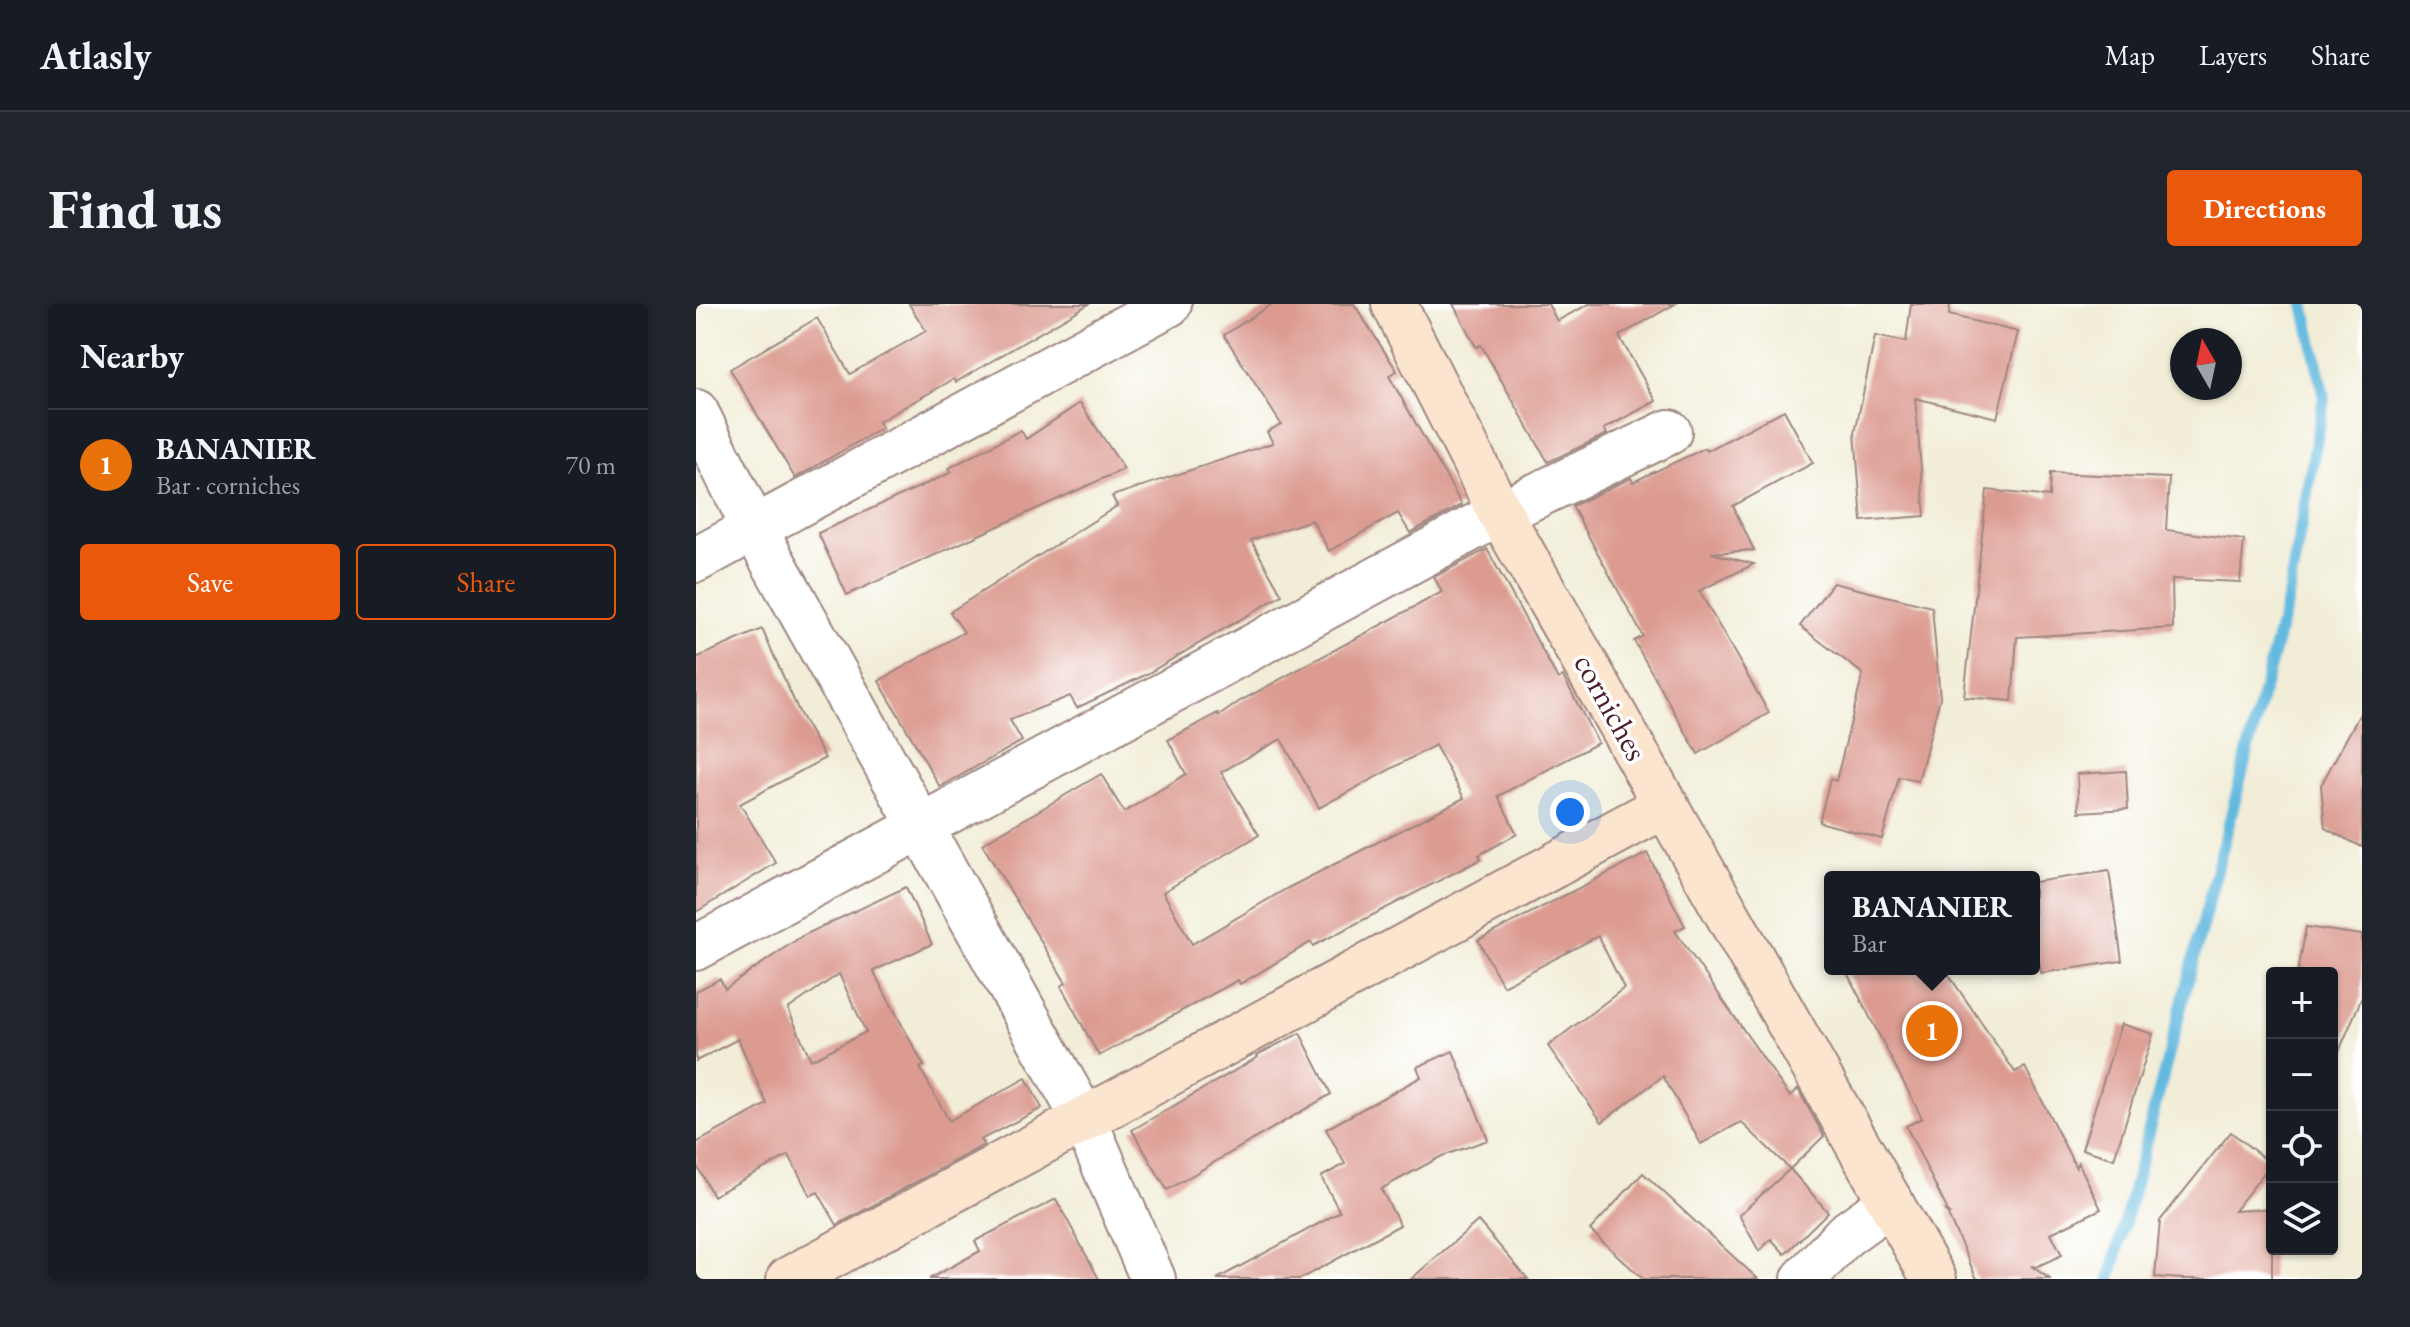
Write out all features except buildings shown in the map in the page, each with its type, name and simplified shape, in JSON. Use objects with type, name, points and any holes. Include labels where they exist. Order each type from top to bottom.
[{"type":"street","points":[[696,560],[1169,304]]},
{"type":"street","name":"corniches","points":[[1394,304],[1500,513],[1934,1279]]},
{"type":"street","points":[[696,412],[754,528],[1084,1119],[1153,1279]]},
{"type":"street","points":[[696,948],[1500,513],[1669,432]]},
{"type":"street","points":[[789,1279],[1666,805]]},
{"type":"street","points":[[1804,1279],[1845,1235],[1891,1202]]},
{"type":"waterway","points":[[2110,1279],[2288,597],[2324,398],[2304,304]]},
{"type":"place","name":"BANANIER","points":[[1932,1031]]}]
